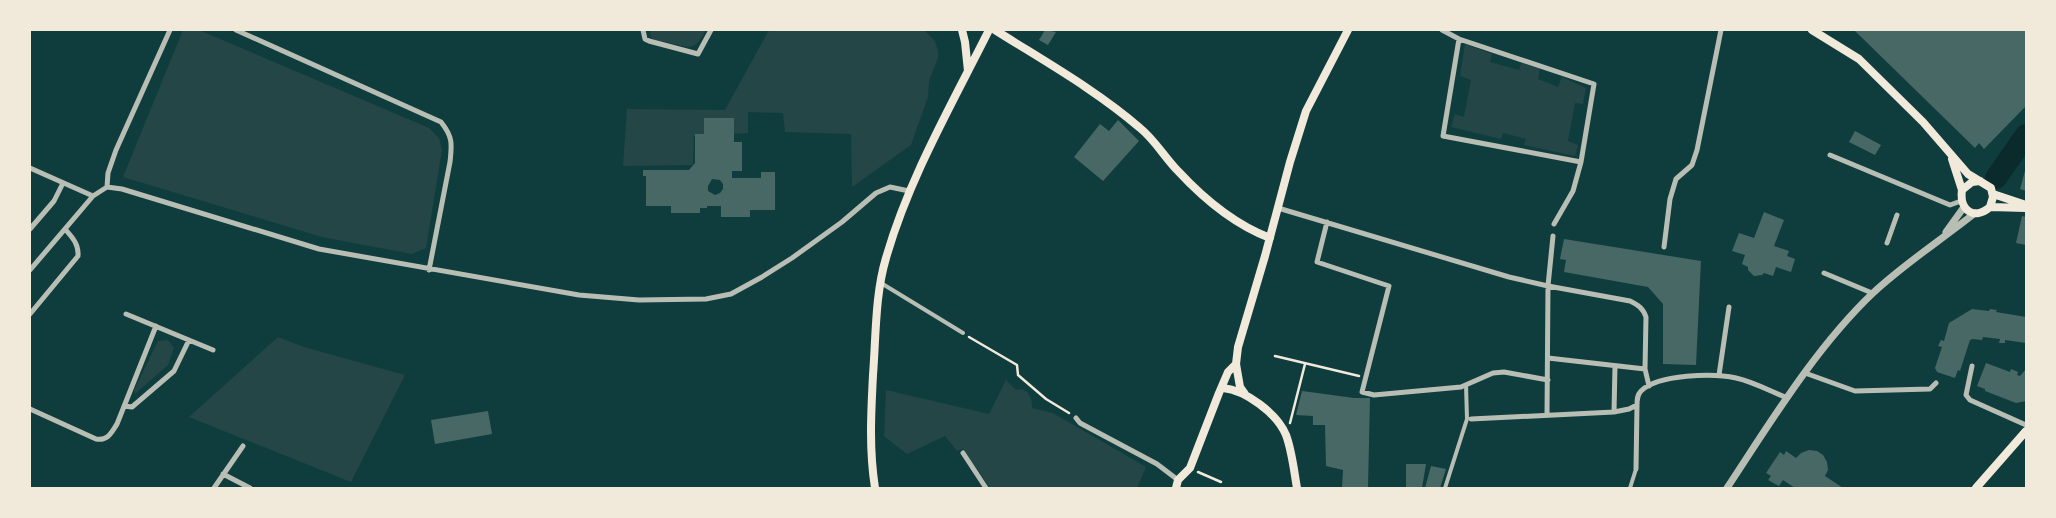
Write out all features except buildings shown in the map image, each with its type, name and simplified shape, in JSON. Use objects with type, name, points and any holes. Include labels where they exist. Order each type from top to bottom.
[{"type":"main road","points":[[962,30],[968,73]]},
{"type":"main road","points":[[875,488],[870,460],[871,415],[876,321],[885,259],[909,191],[989,30]]},
{"type":"main road","points":[[995,30],[1116,108],[1143,130],[1178,171],[1199,191],[1233,218],[1270,238]]},
{"type":"main road","points":[[1297,488],[1286,434],[1271,414],[1245,394],[1240,387],[1236,364],[1238,347],[1306,111],[1348,30]]},
{"type":"main road","points":[[1812,30],[1858,59],[1923,122],[1968,174],[1991,188],[1993,194],[1990,207]]},
{"type":"main road","points":[[1951,155],[1962,190],[1962,204],[1975,213],[1980,213],[1990,207],[2026,207]]},
{"type":"main road","points":[[1962,190],[1972,182],[1980,181]]},
{"type":"main road","points":[[1993,194],[2026,207]]},
{"type":"main road","points":[[1176,488],[1178,480],[1190,468],[1228,372],[1236,364]]},
{"type":"main road","points":[[1223,388],[1245,394]]},
{"type":"main road","points":[[1976,488],[2026,430]]},
{"type":"street","points":[[108,187],[108,173],[116,150],[170,30]]},
{"type":"street","points":[[236,30],[441,122],[449,132],[452,145],[429,270]]},
{"type":"street","points":[[643,30],[645,39],[649,41],[698,54],[711,30]]},
{"type":"street","points":[[1442,30],[1459,39],[1594,84],[1581,162],[1573,191],[1554,224]]},
{"type":"street","points":[[1664,247],[1670,199],[1676,179],[1692,165],[1697,150],[1721,30]]},
{"type":"street","points":[[1459,39],[1443,136],[1581,162]]},
{"type":"street","points":[[1830,155],[1950,206],[1962,204]]},
{"type":"street","points":[[30,168],[93,196]]},
{"type":"street","points":[[30,229],[54,201],[63,183]]},
{"type":"street","points":[[30,270],[93,196],[108,187],[122,189],[319,249],[429,270],[606,298],[706,300],[731,294],[762,277],[842,222],[876,194],[890,187],[909,191]]},
{"type":"street","points":[[1940,241],[1962,204]]},
{"type":"street","points":[[1278,208],[1434,255],[1548,286],[1638,304],[1646,316],[1645,368],[1649,386]]},
{"type":"street","points":[[1727,488],[1787,398],[1849,318],[1872,293],[1975,213]]},
{"type":"street","points":[[1887,243],[1897,215]]},
{"type":"street","points":[[1327,222],[1317,262],[1389,286],[1362,392],[1374,395],[1466,385],[1493,373],[1504,372],[1548,380]]},
{"type":"street","points":[[30,314],[78,256],[79,249],[65,229]]},
{"type":"street","points":[[1547,415],[1548,286],[1553,236]]},
{"type":"street","points":[[1824,273],[1872,293]]},
{"type":"street","points":[[881,283],[963,333]]},
{"type":"street","points":[[1719,375],[1729,307]]},
{"type":"street","points":[[126,314],[213,350]]},
{"type":"street","points":[[30,409],[96,439],[102,440],[108,437],[117,424],[156,326]]},
{"type":"street","points":[[124,406],[132,407],[174,371],[189,340]]},
{"type":"street","points":[[1548,358],[1645,368]]},
{"type":"street","points":[[1614,412],[1615,366]]},
{"type":"street","points":[[1972,366],[1966,394],[1970,400],[2026,425]]},
{"type":"street","points":[[1805,373],[1854,391],[1930,389],[1936,382]]},
{"type":"street","points":[[1630,488],[1636,469],[1638,395],[1649,386],[1686,376],[1719,375],[1755,384],[1787,398]]},
{"type":"street","points":[[1445,488],[1469,419],[1466,385]]},
{"type":"street","points":[[1469,419],[1614,412],[1637,405]]},
{"type":"street","points":[[1078,421],[1162,468],[1178,480]]},
{"type":"street","points":[[214,488],[243,446]]},
{"type":"street","points":[[963,453],[986,488]]},
{"type":"street","points":[[223,474],[250,488]]},
{"type":"path","points":[[963,333],[1017,366],[1018,375],[1046,399],[1070,414]]},
{"type":"path","points":[[1276,356],[1358,375]]},
{"type":"path","points":[[1286,434],[1294,412],[1305,364]]},
{"type":"path","points":[[1190,468],[1221,482]]},
{"type":"shaded area","points":[[183,30],[199,30],[429,128],[439,138],[442,150],[426,248],[412,254],[322,237],[123,177]]},
{"type":"shaded area","points":[[650,30],[706,30],[697,43],[688,47],[655,40],[651,37]]},
{"type":"shaded area","points":[[769,30],[924,30],[935,41],[938,58],[929,81],[928,97],[911,145],[852,187],[851,134],[785,132],[783,113],[748,112],[748,133],[694,136],[693,165],[623,166],[627,109],[725,110]]},
{"type":"shaded area","points":[[1465,44],[1492,54],[1490,62],[1519,70],[1521,63],[1540,68],[1538,79],[1558,87],[1562,77],[1586,88],[1583,104],[1575,103],[1568,141],[1578,145],[1575,156],[1524,145],[1526,139],[1503,133],[1501,139],[1451,127],[1455,114],[1464,117],[1471,80],[1460,76]]},
{"type":"shaded area","points":[[278,337],[304,347],[405,375],[351,482],[189,417]]},
{"type":"shaded area","points":[[168,340],[174,348],[168,365],[135,394],[134,390],[158,341]]},
{"type":"shaded area","points":[[1006,380],[1016,390],[1026,391],[1031,400],[1032,408],[1053,413],[1146,467],[1137,488],[990,488],[963,449],[957,451],[945,436],[907,454],[884,436],[886,390],[989,414]]},
{"type":"waterway","points":[[1996,178],[2026,135]]}]
